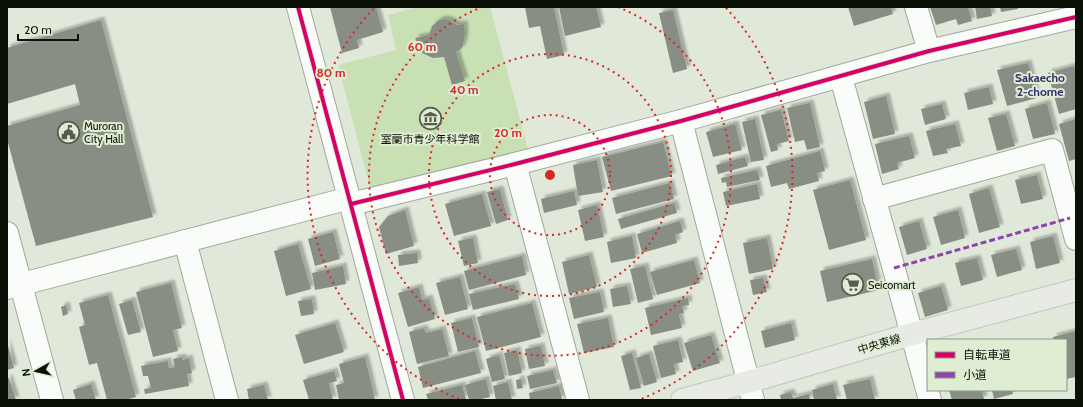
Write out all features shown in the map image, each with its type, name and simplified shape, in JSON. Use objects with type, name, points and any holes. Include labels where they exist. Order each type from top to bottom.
[{"type":"main road","name":"中央東線","points":[[682,400],[750,391],[912,334],[1076,290]]},
{"type":"street","points":[[298,7],[403,400]]},
{"type":"street","points":[[916,7],[929,51]]},
{"type":"street","points":[[14,286],[186,241],[350,201],[515,164],[681,121],[929,51],[1076,17]]},
{"type":"street","points":[[841,76],[927,389]]},
{"type":"street","points":[[681,121],[750,391]]},
{"type":"street","points":[[874,199],[1052,150],[1076,239]]},
{"type":"street","points":[[515,164],[578,400]]},
{"type":"street","points":[[7,233],[14,286],[52,400]]},
{"type":"street","points":[[186,241],[227,400]]},
{"type":"green space","points":[[418,7],[490,7],[528,149],[371,191],[338,65],[396,50],[388,15]]},
{"type":"building","points":[[330,7],[376,7],[383,32],[357,40],[359,48],[342,53]]},
{"type":"building","points":[[525,7],[554,7],[564,55],[547,59],[540,26],[529,28]]},
{"type":"building","points":[[559,7],[596,7],[601,27],[565,36]]},
{"type":"building","points":[[848,7],[891,7],[893,14],[854,26]]},
{"type":"building","points":[[930,7],[968,7],[972,21],[958,25],[956,19],[936,25]]},
{"type":"building","points":[[975,7],[990,7],[992,16],[977,19]]},
{"type":"building","points":[[1000,7],[1018,7],[1018,9],[1001,12]]},
{"type":"building","points":[[673,10],[687,69],[673,73],[659,13]]},
{"type":"building","points":[[444,19],[457,25],[464,24],[465,33],[462,48],[456,52],[465,81],[452,85],[444,57],[433,58],[422,53],[415,38],[429,35],[432,26],[439,20]]},
{"type":"building","name":"Muroran City Hall","points":[[101,20],[153,217],[36,246],[7,139],[7,126],[80,105],[75,84],[7,104],[7,48]]},
{"type":"building","points":[[1028,63],[1037,98],[1007,106],[997,70]]},
{"type":"building","points":[[1074,66],[1076,73],[1076,109],[1059,114],[1048,73]]},
{"type":"building","points":[[989,87],[993,104],[968,110],[964,93]]},
{"type":"building","points":[[886,96],[895,134],[873,139],[864,102]]},
{"type":"building","points":[[810,103],[820,147],[807,150],[804,140],[795,142],[787,108]]},
{"type":"building","points":[[1047,103],[1055,134],[1033,139],[1025,109]]},
{"type":"building","points":[[942,104],[946,119],[925,125],[921,109]]},
{"type":"building","points":[[781,110],[789,141],[777,144],[778,150],[771,152],[761,115]]},
{"type":"building","points":[[1006,114],[1015,146],[997,151],[988,118]]},
{"type":"building","points":[[755,119],[764,160],[751,162],[742,122]]},
{"type":"building","points":[[1076,119],[1076,159],[1069,161],[1059,124]]},
{"type":"building","points":[[735,124],[742,150],[713,157],[706,132]]},
{"type":"building","points":[[955,124],[961,146],[946,149],[948,153],[933,156],[926,131]]},
{"type":"building","points":[[909,136],[915,158],[897,163],[899,169],[882,174],[875,144]]},
{"type":"building","points":[[663,142],[672,176],[611,191],[602,157]]},
{"type":"building","points":[[820,151],[825,171],[817,173],[819,181],[789,189],[787,183],[771,187],[766,166]]},
{"type":"building","points":[[745,157],[748,166],[718,174],[716,165]]},
{"type":"building","points":[[597,160],[603,192],[578,196],[573,165]]},
{"type":"building","points":[[757,170],[760,180],[727,187],[726,182],[722,183],[721,178]]},
{"type":"building","points":[[1037,175],[1043,199],[1021,204],[1015,180]]},
{"type":"building","points":[[850,180],[866,240],[829,250],[813,190]]},
{"type":"building","points":[[670,183],[674,199],[616,214],[612,198]]},
{"type":"building","points":[[757,184],[760,199],[726,206],[723,192]]},
{"type":"building","points":[[989,188],[1000,227],[979,233],[969,194]]},
{"type":"building","points":[[500,189],[508,220],[496,224],[487,192]]},
{"type":"building","points":[[574,191],[577,205],[544,213],[541,199]]},
{"type":"building","points":[[482,194],[491,226],[454,236],[445,204]]},
{"type":"building","points":[[674,203],[677,213],[621,229],[618,219]]},
{"type":"building","points":[[597,205],[604,237],[585,241],[578,210]]},
{"type":"building","points":[[405,210],[414,246],[386,254],[379,227],[388,216]]},
{"type":"building","points":[[958,210],[965,238],[941,245],[933,217]]},
{"type":"building","points":[[680,221],[683,232],[675,235],[677,243],[642,253],[637,234]]},
{"type":"building","points":[[919,221],[927,249],[907,255],[899,227]]},
{"type":"building","points":[[333,232],[340,259],[315,266],[308,239]]},
{"type":"building","points":[[632,236],[636,258],[611,263],[607,242]]},
{"type":"building","points":[[1053,236],[1060,263],[1036,269],[1030,242]]},
{"type":"building","points":[[473,238],[478,263],[464,266],[458,241]]},
{"type":"building","points":[[767,238],[773,269],[749,274],[743,243]]},
{"type":"building","points":[[298,244],[311,289],[286,296],[274,251]]},
{"type":"building","points":[[1016,249],[1022,270],[997,277],[991,255]]},
{"type":"building","points":[[417,253],[418,263],[399,266],[398,255]]},
{"type":"building","points":[[589,255],[597,287],[569,294],[562,262]]},
{"type":"building","points":[[522,256],[526,275],[469,290],[464,271]]},
{"type":"building","points":[[977,258],[983,280],[961,286],[955,263]]},
{"type":"building","points":[[872,259],[879,290],[827,302],[820,271]]},
{"type":"building","points":[[694,260],[700,283],[657,295],[650,272]]},
{"type":"building","points":[[343,266],[346,284],[315,290],[312,273]]},
{"type":"building","points":[[645,266],[653,299],[638,303],[630,269]]},
{"type":"building","points":[[460,277],[468,309],[445,315],[436,283]]},
{"type":"building","points":[[763,278],[767,292],[753,295],[750,280]]},
{"type":"building","points":[[171,283],[182,328],[173,330],[178,351],[153,357],[136,292]]},
{"type":"building","points":[[515,284],[519,299],[473,310],[469,294]]},
{"type":"building","points":[[627,286],[631,304],[613,307],[610,289]]},
{"type":"building","points":[[941,286],[948,310],[925,317],[918,293]]},
{"type":"building","points":[[419,287],[422,300],[429,298],[435,319],[408,327],[398,293]]},
{"type":"building","points":[[600,292],[604,312],[574,319],[569,298]]},
{"type":"building","points":[[108,295],[136,397],[125,400],[107,400],[97,363],[89,365],[79,327],[85,325],[79,303]]},
{"type":"building","points":[[688,298],[689,305],[682,306],[684,313],[679,314],[682,328],[651,335],[645,308]]},
{"type":"building","points":[[312,299],[314,314],[301,316],[298,301]]},
{"type":"building","points":[[132,300],[141,332],[128,335],[119,304]]},
{"type":"building","points":[[532,303],[541,337],[486,351],[477,317]]},
{"type":"building","points":[[66,305],[68,314],[63,316],[61,307]]},
{"type":"building","points":[[472,318],[479,347],[458,352],[451,323]]},
{"type":"building","points":[[608,318],[614,347],[584,353],[577,324]]},
{"type":"building","points":[[335,323],[344,352],[304,364],[295,335]]},
{"type":"building","points":[[791,323],[795,340],[765,348],[761,331]]},
{"type":"building","points":[[424,328],[426,333],[442,329],[449,356],[417,364],[409,332]]},
{"type":"building","points":[[1076,331],[1076,377],[1067,379],[1067,339],[1054,339],[1053,337]]},
{"type":"building","points":[[711,335],[720,363],[693,371],[684,343]]},
{"type":"building","points":[[678,340],[683,362],[674,364],[676,374],[661,378],[653,346]]},
{"type":"building","points":[[7,342],[14,368],[7,370]]},
{"type":"building","points":[[541,346],[545,366],[529,369],[525,349]]},
{"type":"building","points":[[517,350],[522,373],[509,376],[504,353]]},
{"type":"building","points":[[475,351],[481,373],[423,388],[418,367]]},
{"type":"building","points":[[632,353],[641,388],[630,390],[621,356]]},
{"type":"building","points":[[649,354],[657,382],[644,386],[636,358]]},
{"type":"building","points":[[499,355],[505,379],[492,382],[486,359]]},
{"type":"building","points":[[182,357],[183,360],[189,358],[192,373],[187,374],[189,386],[145,394],[144,389],[151,388],[148,376],[143,376],[141,366],[168,361],[169,368],[175,367],[173,359]]},
{"type":"building","points":[[365,357],[375,400],[339,400],[336,385],[344,383],[339,364]]},
{"type":"building","points":[[553,370],[557,383],[530,389],[527,376]]},
{"type":"building","points":[[334,371],[337,381],[329,383],[333,400],[309,400],[303,380]]},
{"type":"building","points":[[9,378],[16,400],[7,400],[7,379]]},
{"type":"building","points":[[486,379],[490,397],[469,400],[465,385]]},
{"type":"building","points":[[521,379],[523,388],[517,389],[516,380]]},
{"type":"building","points":[[870,379],[875,400],[847,400],[843,385]]},
{"type":"building","points":[[508,382],[512,400],[496,400],[493,386]]},
{"type":"building","points":[[91,384],[96,400],[76,400],[73,390]]},
{"type":"building","points":[[833,384],[837,400],[814,400],[812,390]]},
{"type":"building","points":[[264,385],[268,400],[249,400],[247,389]]},
{"type":"building","points":[[462,385],[466,399],[428,400],[426,394]]},
{"type":"building","points":[[559,386],[562,400],[530,400],[529,393]]},
{"type":"building","points":[[949,391],[982,391],[984,399],[980,400],[952,400]]},
{"type":"building","points":[[992,391],[1012,391],[1013,394],[994,399]]},
{"type":"building","points":[[791,392],[793,398],[809,394],[810,400],[781,400],[780,395]]},
{"type":"marked path","points":[[894,268],[1070,218]]},
{"type":"cycle path","points":[[298,7],[403,400]]},
{"type":"cycle path","points":[[351,204],[515,164],[681,121],[929,51],[1076,17]]},
{"type":"place","name":"室蘭市青少年科学館","points":[[430,119]]},
{"type":"place","name":"Muroran City Hall","points":[[69,132]]},
{"type":"place","name":"Seicomart","points":[[853,285]]},
{"type":"district","name":"Sakaecho 2-chome","points":[[1040,84]]}]
